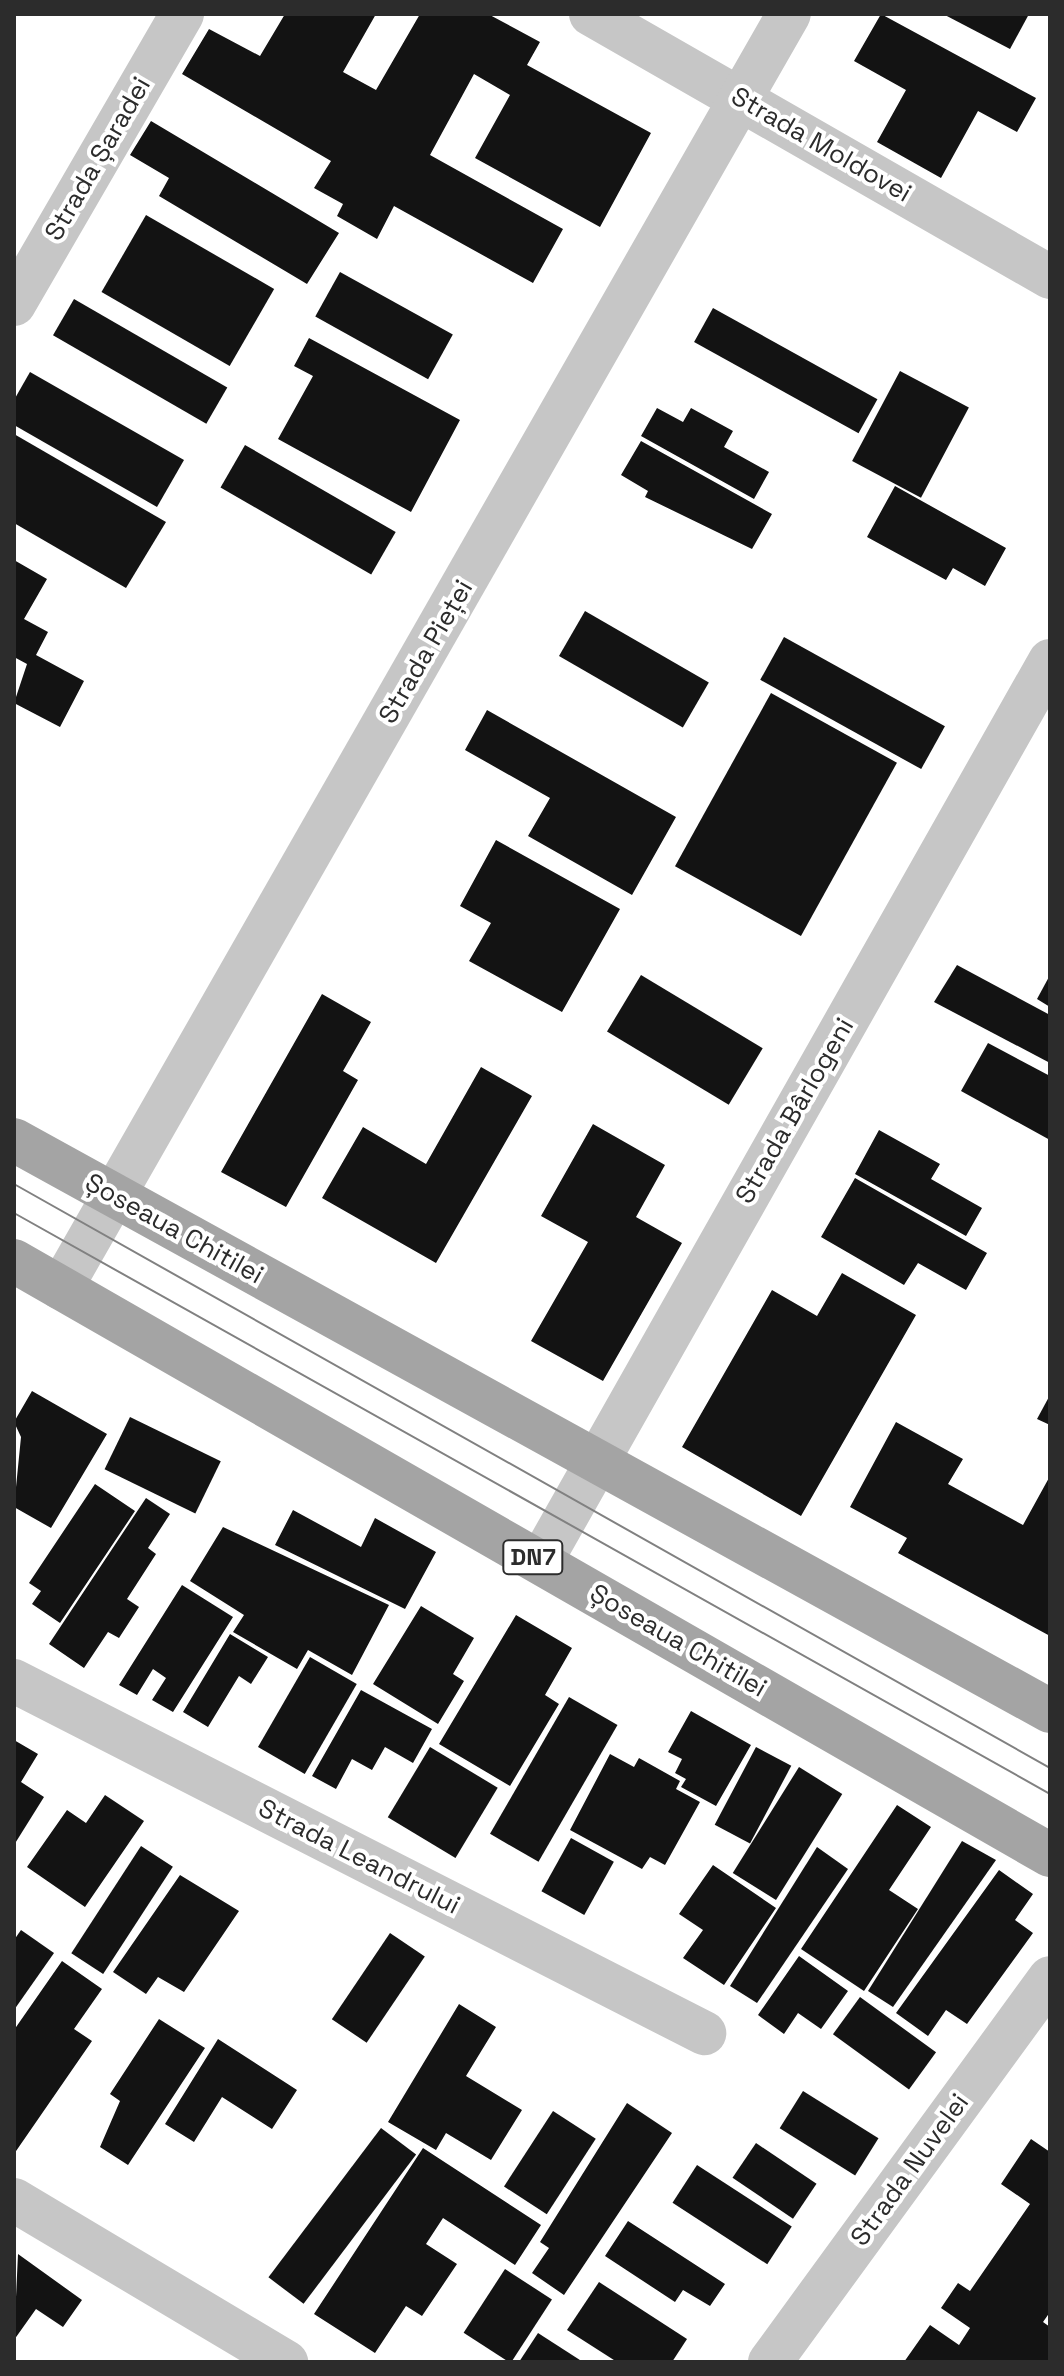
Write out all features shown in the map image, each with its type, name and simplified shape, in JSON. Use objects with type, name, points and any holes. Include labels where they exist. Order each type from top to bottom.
[{"type":"main road","name":"Șoseaua Chitilei","points":[[14,1140],[1050,1711]]},
{"type":"main road","name":"Șoseaua Chitilei","points":[[14,1261],[1050,1855]]},
{"type":"street","name":"Strada Șaradei","points":[[14,304],[182,14]]},
{"type":"street","name":"Strada Moldovei","points":[[591,14],[1050,277]]},
{"type":"street","name":"Strada Pieței","points":[[61,1288],[116,1197],[789,14]]},
{"type":"street","name":"Strada Bârlogeni","points":[[541,1561],[1050,661]]},
{"type":"street","name":"Strada Leandrului","points":[[14,1681],[704,2033]]},
{"type":"street","name":"Strada Nuvelei","points":[[770,2362],[1050,1978]]},
{"type":"street","points":[[14,2200],[286,2362]]},
{"type":"building","points":[[285,14],[376,14],[343,72],[376,90],[420,14],[488,14],[540,42],[527,65],[651,133],[600,227],[475,158],[510,95],[474,74],[430,155],[563,229],[533,283],[394,206],[377,239],[337,216],[343,204],[314,188],[331,161],[182,74],[209,29],[260,56]]},
{"type":"building","points":[[881,14],[1036,98],[1017,132],[978,111],[941,178],[877,142],[906,90],[854,61]]},
{"type":"building","points":[[943,14],[1029,14],[1010,49]]},
{"type":"building","points":[[151,121],[339,233],[307,284],[159,196],[169,178],[130,155]]},
{"type":"building","points":[[146,215],[274,289],[230,366],[102,292]]},
{"type":"building","points":[[340,272],[453,335],[428,379],[315,317]]},
{"type":"building","points":[[74,299],[227,388],[206,424],[53,335]]},
{"type":"building","points":[[713,308],[877,399],[859,433],[694,342]]},
{"type":"building","points":[[309,338],[460,420],[411,512],[278,439],[313,376],[294,366]]},
{"type":"building","points":[[900,371],[969,408],[921,498],[852,461]]},
{"type":"building","points":[[30,372],[184,460],[157,507],[14,425],[14,400]]},
{"type":"building","points":[[657,408],[683,422],[691,408],[733,431],[724,447],[769,472],[754,499],[641,436]]},
{"type":"building","points":[[14,434],[166,522],[126,588],[14,523]]},
{"type":"building","points":[[641,441],[772,514],[752,549],[645,497],[648,491],[621,475]]},
{"type":"building","points":[[245,445],[396,532],[371,574],[220,487]]},
{"type":"building","points":[[895,486],[1006,548],[985,586],[953,568],[946,580],[867,537]]},
{"type":"building","points":[[14,560],[47,579],[24,619],[48,632],[36,655],[84,681],[60,727],[14,703],[27,664],[14,657]]},
{"type":"building","points":[[585,611],[709,682],[683,728],[559,656]]},
{"type":"building","points":[[784,637],[945,726],[921,769],[760,680]]},
{"type":"building","points":[[771,693],[897,763],[801,936],[675,866]]},
{"type":"building","points":[[487,710],[676,817],[632,895],[528,836],[550,798],[465,750]]},
{"type":"building","points":[[496,840],[620,909],[562,1012],[469,961],[491,923],[460,906]]},
{"type":"building","points":[[957,965],[1050,1015],[1050,1063],[934,1002]]},
{"type":"building","points":[[641,975],[763,1048],[729,1105],[607,1032]]},
{"type":"building","points":[[1050,975],[1050,1007],[1037,999]]},
{"type":"building","points":[[322,994],[371,1022],[343,1071],[358,1080],[286,1207],[221,1172]]},
{"type":"building","points":[[988,1043],[1050,1076],[1050,1140],[961,1091]]},
{"type":"building","points":[[481,1067],[532,1096],[436,1263],[322,1198],[363,1127],[426,1164]]},
{"type":"building","points":[[593,1124],[665,1165],[636,1217],[682,1243],[603,1381],[531,1341],[588,1242],[541,1216]]},
{"type":"building","points":[[879,1130],[940,1164],[931,1179],[982,1208],[966,1236],[855,1174]]},
{"type":"building","points":[[855,1178],[987,1253],[966,1290],[918,1263],[904,1285],[821,1237]]},
{"type":"building","points":[[842,1273],[916,1315],[801,1516],[682,1447],[772,1290],[817,1316]]},
{"type":"building","points":[[32,1391],[107,1434],[51,1528],[14,1507],[21,1437],[14,1422]]},
{"type":"building","points":[[1050,1395],[1050,1425],[1037,1419]]},
{"type":"building","points":[[130,1417],[221,1461],[195,1513],[105,1469]]},
{"type":"building","points":[[896,1422],[963,1459],[948,1484],[1023,1525],[1050,1476],[1050,1636],[898,1553],[907,1538],[850,1507]]},
{"type":"building","points":[[95,1484],[135,1511],[60,1623],[32,1604],[41,1591],[29,1583]]},
{"type":"building","points":[[146,1498],[170,1514],[148,1548],[156,1554],[127,1599],[139,1607],[119,1638],[108,1632],[84,1668],[49,1644]]},
{"type":"building","points":[[293,1510],[361,1547],[375,1518],[436,1552],[405,1609],[275,1545]]},
{"type":"building","points":[[223,1527],[389,1605],[352,1675],[308,1650],[297,1669],[233,1632],[244,1615],[190,1581]]},
{"type":"building","points":[[182,1585],[233,1617],[173,1712],[152,1700],[166,1678],[153,1669],[137,1695],[119,1685]]},
{"type":"building","points":[[421,1606],[474,1638],[453,1674],[464,1681],[438,1724],[373,1684]]},
{"type":"building","points":[[516,1615],[572,1648],[545,1695],[559,1704],[510,1786],[439,1744]]},
{"type":"building","points":[[230,1634],[268,1657],[251,1684],[239,1676],[208,1727],[183,1712]]},
{"type":"building","points":[[310,1657],[357,1684],[305,1774],[258,1747]]},
{"type":"building","points":[[361,1690],[432,1729],[413,1763],[385,1747],[372,1770],[352,1759],[336,1789],[312,1776]]},
{"type":"building","points":[[569,1697],[617,1725],[538,1862],[490,1834]]},
{"type":"building","points":[[691,1711],[751,1745],[716,1806],[681,1787],[686,1779],[675,1773],[682,1759],[668,1752]]},
{"type":"building","points":[[14,1740],[38,1754],[21,1782],[44,1797],[14,1845]]},
{"type":"building","points":[[430,1747],[498,1788],[455,1858],[388,1817]]},
{"type":"building","points":[[756,1747],[791,1766],[750,1843],[715,1825]]},
{"type":"building","points":[[610,1754],[634,1767],[639,1758],[680,1781],[676,1789],[700,1802],[665,1865],[650,1857],[642,1869],[570,1830]]},
{"type":"building","points":[[799,1767],[842,1794],[776,1900],[733,1873]]},
{"type":"building","points":[[105,1795],[144,1821],[85,1907],[27,1867],[67,1810],[86,1823]]},
{"type":"building","points":[[897,1805],[931,1827],[889,1890],[918,1909],[864,1991],[801,1949]]},
{"type":"building","points":[[571,1838],[614,1862],[584,1915],[541,1891]]},
{"type":"building","points":[[962,1841],[996,1860],[893,2007],[868,1991]]},
{"type":"building","points":[[141,1846],[173,1867],[103,1974],[71,1953]]},
{"type":"building","points":[[817,1847],[848,1869],[757,2003],[730,1986]]},
{"type":"building","points":[[713,1865],[776,1908],[724,1985],[683,1958],[703,1930],[679,1914]]},
{"type":"building","points":[[999,1870],[1033,1894],[1015,1920],[1033,1933],[967,2024],[946,2010],[928,2036],[896,2013]]},
{"type":"building","points":[[180,1875],[239,1911],[184,1992],[158,1977],[146,1994],[113,1972]]},
{"type":"building","points":[[21,1930],[54,1953],[14,2010],[14,1940]]},
{"type":"building","points":[[390,1933],[425,1956],[367,2043],[332,2019]]},
{"type":"building","points":[[799,1956],[848,1991],[821,2029],[798,2013],[784,2034],[758,2015]]},
{"type":"building","points":[[62,1961],[102,1989],[74,2029],[92,2041],[14,2154],[14,2030]]},
{"type":"building","points":[[860,1997],[936,2052],[909,2089],[833,2034]]},
{"type":"building","points":[[459,2004],[496,2027],[466,2076],[522,2110],[491,2160],[446,2133],[436,2150],[388,2122]]},
{"type":"building","points":[[159,2019],[205,2048],[128,2165],[100,2147],[120,2101],[110,2094]]},
{"type":"building","points":[[218,2039],[297,2090],[272,2129],[222,2097],[194,2142],[165,2124]]},
{"type":"building","points":[[803,2091],[878,2138],[855,2175],[780,2128]]},
{"type":"building","points":[[627,2103],[672,2133],[564,2295],[532,2273],[549,2248],[540,2242]]},
{"type":"building","points":[[553,2111],[596,2139],[547,2214],[504,2186]]},
{"type":"building","points":[[381,2128],[416,2154],[304,2304],[268,2277]]},
{"type":"building","points":[[1031,2139],[1050,2152],[1050,2312],[1043,2322],[1050,2327],[1050,2362],[904,2362],[930,2325],[959,2345],[970,2328],[941,2308],[958,2283],[970,2291],[1030,2204],[1001,2184]]},
{"type":"building","points":[[756,2143],[817,2184],[793,2219],[733,2178]]},
{"type":"building","points":[[423,2148],[541,2225],[515,2265],[443,2218],[426,2244],[457,2264],[422,2316],[406,2306],[375,2353],[314,2314]]},
{"type":"building","points":[[697,2165],[792,2227],[767,2264],[672,2203]]},
{"type":"building","points":[[628,2221],[725,2284],[710,2306],[683,2290],[675,2302],[605,2256]]},
{"type":"building","points":[[18,2254],[82,2300],[63,2327],[36,2309],[14,2340]]},
{"type":"building","points":[[505,2269],[552,2299],[511,2362],[464,2333]]},
{"type":"building","points":[[599,2282],[687,2339],[672,2362],[617,2362],[567,2330]]},
{"type":"building","points":[[538,2333],[583,2362],[519,2362]]},
{"type":"tram line","points":[[14,1184],[1050,1768]]},
{"type":"tram line","points":[[14,1213],[1050,1794]]}]
